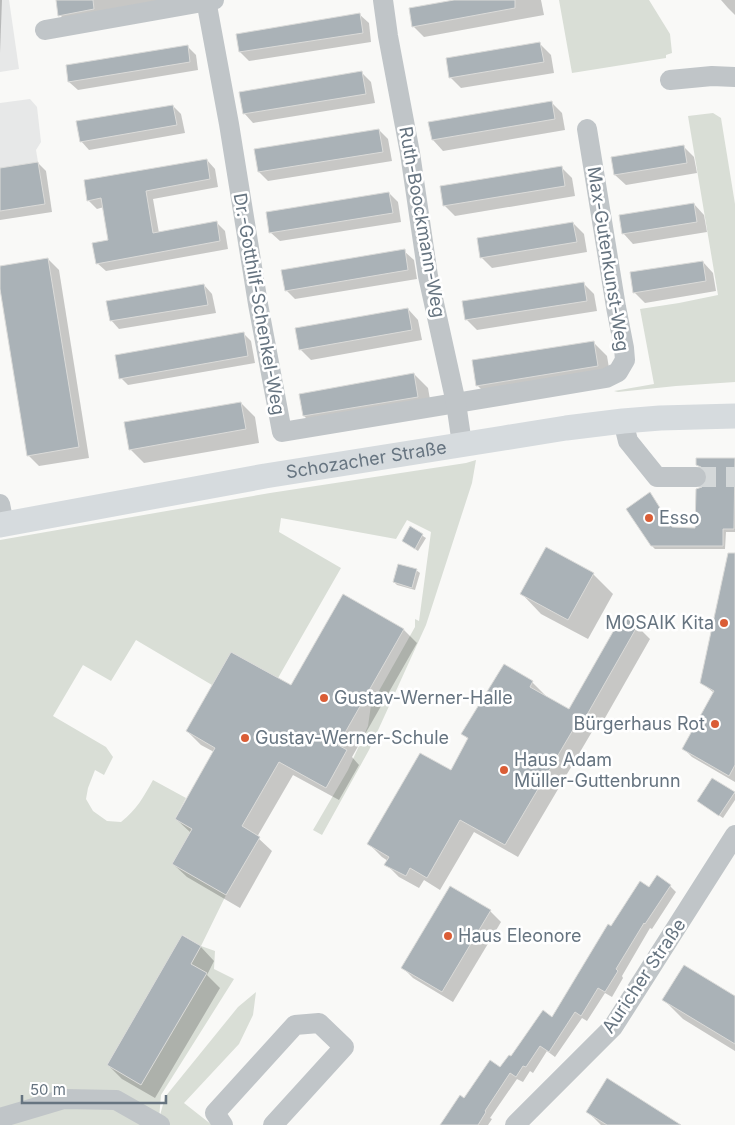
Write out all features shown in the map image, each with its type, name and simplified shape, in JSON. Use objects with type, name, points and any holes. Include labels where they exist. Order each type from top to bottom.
[{"type":"main road","name":"Schozacher Straße","points":[[1,517],[566,428],[660,418],[735,416]]},
{"type":"street","name":"Dr.-Gotthilf-Schenkel-Weg","points":[[45,30],[209,0],[258,304],[282,432],[456,403]]},
{"type":"street","name":"Ruth-Boockmann-Weg","points":[[383,0],[410,154],[428,276],[456,403],[462,444]]},
{"type":"street","points":[[670,80],[712,76],[735,77]]},
{"type":"street","name":"Max-Gutenkunst-Weg","points":[[456,403],[606,378],[618,372],[625,360],[587,129]]},
{"type":"street","points":[[623,421],[628,441],[657,477],[696,477]]},
{"type":"street","name":"Auricher Straße","points":[[515,1125],[613,1027],[735,835]]},
{"type":"street","points":[[223,1125],[215,1113],[295,1025],[319,1023],[344,1046],[273,1125]]},
{"type":"street","points":[[0,1118],[64,1099],[116,1100],[160,1125]]},
{"type":"shaded area","points":[[0,0],[9,0],[19,69],[0,72]]},
{"type":"shaded area","points":[[559,0],[649,0],[670,34],[672,53],[666,55],[666,58],[572,73]]},
{"type":"shaded area","points":[[30,99],[37,107],[41,142],[36,150],[45,204],[0,211],[0,103]]},
{"type":"shaded area","points":[[713,113],[721,118],[735,204],[735,382],[614,391],[654,384],[640,309],[718,295],[688,116]]},
{"type":"shaded area","points":[[476,460],[472,483],[426,625],[369,750],[322,835],[313,830],[348,770],[368,726],[371,705],[415,627],[415,619],[419,621],[431,532],[407,520],[396,539],[281,518],[279,532],[341,568],[278,678],[231,652],[212,685],[136,640],[111,681],[83,665],[53,716],[106,747],[113,757],[104,775],[95,770],[88,788],[86,799],[93,811],[107,821],[121,822],[139,803],[153,780],[186,798],[175,819],[192,829],[172,864],[226,895],[201,946],[215,951],[214,969],[234,979],[161,1095],[159,1119],[165,1097],[238,1007],[256,992],[253,1015],[239,1044],[184,1103],[212,1125],[0,1125],[0,540],[270,493]],"holes":[[[183,935],[201,946],[191,964],[206,973],[141,1085],[107,1065]]]},
{"type":"building","points":[[56,0],[93,0],[94,9],[58,16]]},
{"type":"building","points":[[454,0],[515,0],[515,8],[412,27],[409,8]]},
{"type":"building","points":[[360,13],[363,33],[239,52],[236,34]]},
{"type":"building","points":[[540,42],[544,62],[449,78],[446,58]]},
{"type":"building","points":[[188,45],[190,62],[68,82],[66,65]]},
{"type":"building","points":[[362,71],[366,94],[243,114],[239,92]]},
{"type":"building","points":[[552,101],[555,119],[432,140],[428,122]]},
{"type":"building","points":[[173,105],[177,125],[80,142],[76,121]]},
{"type":"building","points":[[379,129],[383,152],[258,172],[254,149]]},
{"type":"building","points":[[684,145],[687,163],[614,175],[611,157]]},
{"type":"building","points":[[207,159],[210,179],[146,191],[153,233],[217,221],[220,241],[96,264],[92,243],[108,240],[101,198],[87,201],[84,180]]},
{"type":"building","points":[[38,162],[45,204],[0,211],[0,168]]},
{"type":"building","points":[[562,166],[565,186],[443,206],[440,186]]},
{"type":"building","points":[[389,192],[393,213],[269,233],[266,212]]},
{"type":"building","points":[[694,203],[697,222],[622,234],[619,215]]},
{"type":"building","points":[[573,222],[577,242],[480,258],[477,238]]},
{"type":"building","points":[[405,249],[408,270],[285,291],[281,270]]},
{"type":"building","points":[[48,258],[79,447],[27,456],[0,289],[0,266]]},
{"type":"building","points":[[703,261],[706,281],[633,293],[630,272]]},
{"type":"building","points":[[584,282],[587,301],[465,320],[462,301]]},
{"type":"building","points":[[204,284],[208,305],[110,321],[106,301]]},
{"type":"building","points":[[408,308],[412,330],[299,350],[295,328]]},
{"type":"building","points":[[244,332],[248,356],[119,379],[115,355]]},
{"type":"building","points":[[594,341],[598,366],[476,386],[472,360]]},
{"type":"building","points":[[414,373],[418,397],[303,416],[299,394]]},
{"type":"building","points":[[241,402],[246,429],[129,450],[124,422]]},
{"type":"building","points":[[696,458],[735,458],[734,529],[723,529],[723,546],[651,546],[626,509],[650,492],[672,527],[695,528],[696,489],[702,487],[708,477],[706,471],[696,465]]},
{"type":"building","points":[[410,526],[423,534],[415,549],[402,541]]},
{"type":"building","points":[[546,547],[594,573],[568,620],[520,594]]},
{"type":"building","points":[[728,553],[735,553],[735,765],[729,776],[682,749],[714,691],[700,683]]},
{"type":"building","points":[[398,564],[417,569],[412,588],[393,582]]},
{"type":"building","name":"Gustav-Werner-Schule","points":[[343,594],[404,629],[338,745],[347,750],[326,788],[279,762],[242,826],[260,837],[226,895],[172,864],[192,829],[175,819],[215,748],[186,731],[231,652],[291,685]]},
{"type":"building","name":"Haus Adam Müller-Guttenbrunn","points":[[622,616],[638,625],[584,720],[580,718],[505,845],[460,820],[427,878],[410,868],[406,876],[384,865],[389,857],[367,844],[420,753],[451,770],[468,738],[461,734],[504,664],[533,681],[530,687],[569,709]]},
{"type":"building","points":[[712,778],[735,792],[719,816],[697,801]]},
{"type":"building","points":[[657,875],[671,885],[644,923],[616,969],[618,971],[605,992],[598,988],[581,1016],[575,1012],[549,1052],[540,1046],[526,1067],[523,1066],[516,1077],[510,1073],[478,1125],[440,1125],[460,1095],[464,1098],[490,1060],[500,1067],[509,1055],[511,1056],[543,1010],[552,1017],[608,924],[611,926],[640,881],[649,887]]},
{"type":"building","name":"Haus Eleonore","points":[[450,886],[491,910],[442,992],[401,968]]},
{"type":"building","points":[[182,935],[201,946],[191,964],[207,973],[141,1085],[107,1065]]},
{"type":"building","points":[[684,965],[735,996],[735,1044],[662,1000]]},
{"type":"building","points":[[607,1078],[681,1125],[607,1125],[586,1112]]},
{"type":"tunnel","points":[[696,477],[735,477]]},
{"type":"place","name":"Esso","points":[[649,518]]},
{"type":"place","name":"MOSAIK Kita","points":[[724,623]]},
{"type":"place","name":"Gustav-Werner-Halle","points":[[324,698]]},
{"type":"place","name":"Bürgerhaus Rot","points":[[715,724]]},
{"type":"place","name":"Gustav-Werner-Schule","points":[[245,738]]},
{"type":"place","name":"Haus Adam Müller-Guttenbrunn","points":[[504,770]]},
{"type":"place","name":"Haus Eleonore","points":[[448,936]]}]
